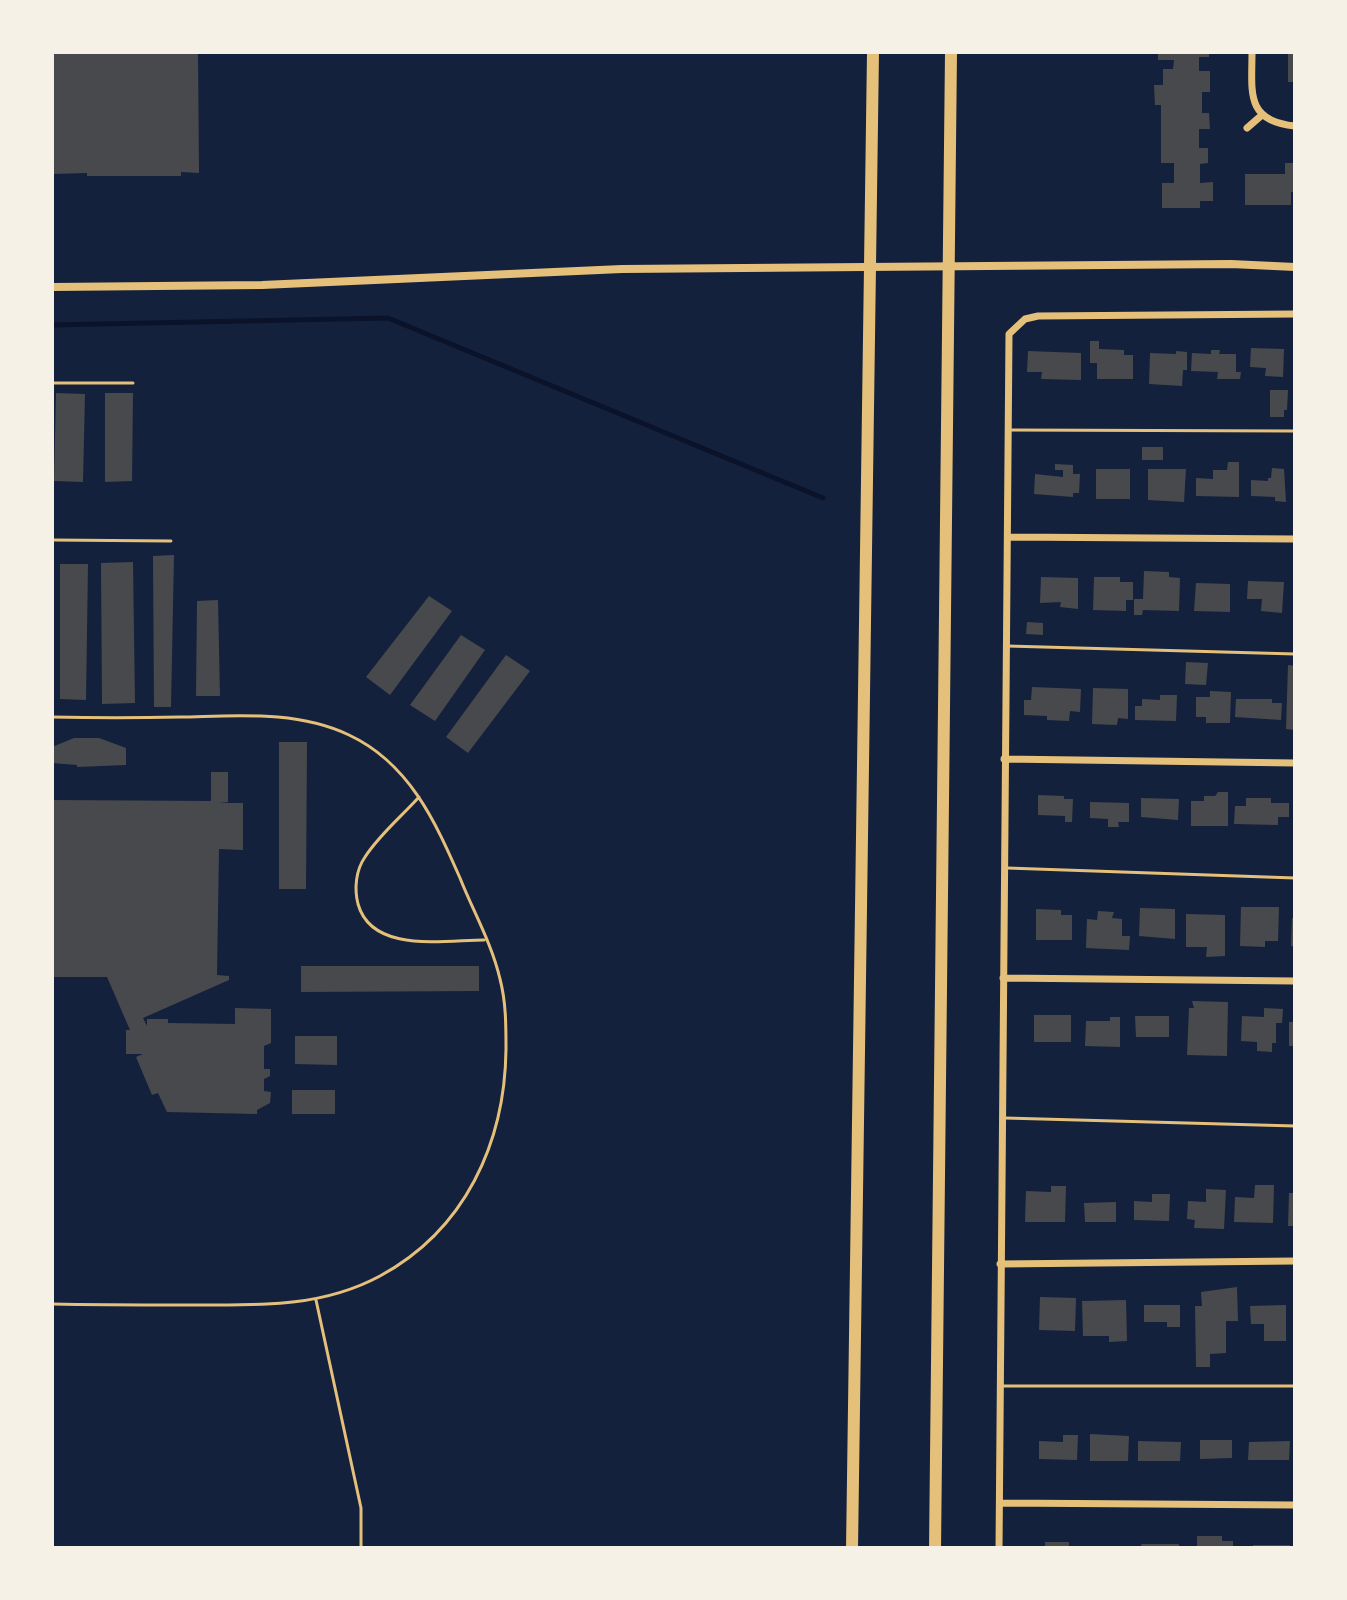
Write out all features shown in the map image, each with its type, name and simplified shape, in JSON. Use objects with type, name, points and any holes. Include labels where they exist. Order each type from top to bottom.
[{"type":"highway","points":[[852,1548],[873,52]]},
{"type":"highway","points":[[935,1548],[951,52]]},
{"type":"street","points":[[1252,52],[1252,100],[1262,115],[1274,123],[1295,126]]},
{"type":"street","points":[[1247,128],[1262,115]]},
{"type":"street","points":[[52,287],[217,287],[574,271],[813,266],[1231,264],[1295,267]]},
{"type":"street","points":[[999,1548],[1009,334],[1025,319],[1038,316],[1295,314]]},
{"type":"street","points":[[1009,537],[1295,539]]},
{"type":"street","points":[[1004,759],[1295,763]]},
{"type":"street","points":[[1003,978],[1295,981]]},
{"type":"street","points":[[1000,1264],[1295,1261]]},
{"type":"street","points":[[1000,1503],[1295,1505]]},
{"type":"lane","points":[[52,383],[133,383]]},
{"type":"lane","points":[[1007,430],[1295,431]]},
{"type":"lane","points":[[52,540],[171,541]]},
{"type":"lane","points":[[1007,646],[1295,654]]},
{"type":"lane","points":[[52,717],[252,715],[313,721],[350,735],[377,751],[394,766],[419,797],[439,831],[486,940],[503,990],[506,1024],[501,1112],[492,1146],[479,1175],[455,1213],[411,1256],[365,1284],[316,1300],[261,1306],[52,1304]]},
{"type":"lane","points":[[419,797],[366,854],[359,866],[356,895],[360,909],[378,931],[392,937],[408,940],[486,940]]},
{"type":"lane","points":[[1003,867],[1295,878]]},
{"type":"lane","points":[[1002,1118],[1295,1126]]},
{"type":"lane","points":[[316,1300],[361,1508],[361,1548]]},
{"type":"lane","points":[[1000,1386],[1295,1386]]},
{"type":"building","points":[[52,52],[198,52],[199,173],[181,172],[181,176],[52,174]]},
{"type":"building","points":[[1158,52],[1209,52],[1209,57],[1199,57],[1199,71],[1210,71],[1210,92],[1202,92],[1202,113],[1209,113],[1210,129],[1199,129],[1199,148],[1208,148],[1208,163],[1200,164],[1200,183],[1213,182],[1213,201],[1200,201],[1200,208],[1162,208],[1162,183],[1174,183],[1174,163],[1161,163],[1161,105],[1155,105],[1154,85],[1163,85],[1163,69],[1173,69],[1174,60],[1158,60]]},
{"type":"building","points":[[1288,52],[1295,52],[1295,82],[1288,82]]},
{"type":"building","points":[[1285,163],[1295,163],[1295,192],[1291,192],[1291,205],[1245,205],[1245,174],[1285,174]]},
{"type":"building","points":[[1090,341],[1099,341],[1099,349],[1124,350],[1124,355],[1133,355],[1133,379],[1097,379],[1097,363],[1090,363]]},
{"type":"building","points":[[1251,348],[1284,349],[1283,377],[1265,376],[1266,368],[1250,367]]},
{"type":"building","points":[[1211,350],[1220,350],[1219,354],[1236,354],[1236,372],[1241,372],[1240,379],[1217,379],[1218,372],[1191,371],[1192,353],[1211,354]]},
{"type":"building","points":[[1028,351],[1081,353],[1081,380],[1041,379],[1042,372],[1027,372]]},
{"type":"building","points":[[1176,351],[1187,352],[1187,370],[1183,370],[1182,386],[1149,384],[1150,353],[1176,354]]},
{"type":"building","points":[[1270,390],[1288,390],[1284,417],[1270,417]]},
{"type":"building","points":[[56,393],[85,394],[83,482],[54,481]]},
{"type":"building","points":[[105,393],[133,393],[132,481],[105,482]]},
{"type":"building","points":[[1142,447],[1163,447],[1163,460],[1142,460]]},
{"type":"building","points":[[1228,462],[1239,462],[1239,497],[1196,496],[1196,478],[1213,479],[1213,470],[1227,470]]},
{"type":"building","points":[[1055,464],[1073,465],[1073,474],[1080,474],[1079,493],[1073,493],[1073,497],[1034,494],[1035,474],[1063,477],[1063,470],[1055,470]]},
{"type":"building","points":[[1272,468],[1284,469],[1286,502],[1275,501],[1275,497],[1251,496],[1251,480],[1268,481]]},
{"type":"building","points":[[1096,469],[1130,469],[1130,499],[1096,499]]},
{"type":"building","points":[[1148,469],[1186,469],[1184,502],[1148,500]]},
{"type":"building","points":[[174,555],[171,707],[154,707],[153,556]]},
{"type":"building","points":[[133,562],[135,703],[102,704],[101,563]]},
{"type":"building","points":[[60,564],[88,564],[86,700],[60,699]]},
{"type":"building","points":[[1144,571],[1169,572],[1169,577],[1180,578],[1179,611],[1143,610],[1142,615],[1134,615],[1134,599],[1143,599]]},
{"type":"building","points":[[1041,577],[1078,578],[1078,609],[1060,607],[1061,602],[1040,603]]},
{"type":"building","points":[[1094,577],[1120,577],[1120,582],[1133,582],[1133,600],[1126,600],[1126,611],[1093,610]]},
{"type":"building","points":[[1248,581],[1284,582],[1282,613],[1261,611],[1262,599],[1247,599]]},
{"type":"building","points":[[1196,583],[1230,584],[1230,612],[1194,611]]},
{"type":"building","points":[[429,596],[452,611],[390,695],[366,677]]},
{"type":"building","points":[[218,600],[220,696],[196,696],[197,601]]},
{"type":"building","points":[[1027,622],[1043,623],[1043,635],[1026,634]]},
{"type":"building","points":[[461,635],[485,650],[435,721],[410,705]]},
{"type":"building","points":[[506,655],[530,671],[468,753],[446,737]]},
{"type":"building","points":[[1186,662],[1208,663],[1206,685],[1185,684]]},
{"type":"building","points":[[1288,665],[1295,666],[1295,730],[1286,729]]},
{"type":"building","points":[[1032,687],[1081,689],[1080,712],[1070,711],[1069,721],[1024,715],[1024,700],[1031,700]]},
{"type":"building","points":[[1093,688],[1128,689],[1128,719],[1118,718],[1117,725],[1092,724]]},
{"type":"building","points":[[1210,691],[1231,692],[1230,723],[1206,723],[1206,717],[1196,717],[1196,697],[1210,697]]},
{"type":"building","points":[[1160,695],[1177,695],[1176,721],[1135,720],[1135,706],[1142,706],[1142,699],[1160,700]]},
{"type":"building","points":[[1236,699],[1272,699],[1272,703],[1282,703],[1281,720],[1235,717]]},
{"type":"building","points":[[74,738],[99,738],[126,748],[126,765],[77,767],[52,763],[52,747]]},
{"type":"building","points":[[279,742],[307,742],[306,889],[279,889]]},
{"type":"building","points":[[211,772],[228,772],[228,802],[219,803],[243,803],[243,850],[219,849],[217,975],[229,976],[229,980],[143,1018],[147,1026],[147,1019],[168,1019],[168,1023],[235,1024],[235,1008],[271,1009],[271,1043],[264,1046],[264,1069],[270,1069],[270,1076],[264,1079],[264,1091],[271,1092],[270,1103],[257,1110],[257,1114],[167,1112],[158,1093],[152,1095],[136,1057],[143,1054],[126,1054],[126,1030],[130,1030],[107,977],[52,977],[52,800],[211,801]]},
{"type":"building","points":[[1218,792],[1228,792],[1228,826],[1191,826],[1191,801],[1204,801],[1204,796],[1215,796]]},
{"type":"building","points":[[1038,795],[1073,799],[1072,822],[1065,822],[1065,816],[1038,815]]},
{"type":"building","points":[[1141,798],[1179,799],[1178,820],[1141,817]]},
{"type":"building","points":[[1246,798],[1271,798],[1271,803],[1289,803],[1289,817],[1278,817],[1278,825],[1234,824],[1235,806],[1246,806]]},
{"type":"building","points":[[1090,802],[1129,803],[1129,822],[1118,822],[1119,827],[1108,827],[1108,819],[1090,818]]},
{"type":"building","points":[[1241,907],[1279,907],[1278,941],[1265,941],[1265,947],[1240,946]]},
{"type":"building","points":[[1140,908],[1175,909],[1175,939],[1139,936]]},
{"type":"building","points":[[1036,909],[1061,910],[1061,915],[1072,915],[1072,940],[1036,940]]},
{"type":"building","points":[[1098,911],[1114,912],[1112,918],[1122,919],[1122,936],[1130,936],[1129,950],[1086,948],[1087,919],[1097,920]]},
{"type":"building","points":[[1186,914],[1225,915],[1225,956],[1206,957],[1207,947],[1186,947]]},
{"type":"building","points":[[1292,918],[1295,919],[1295,946],[1291,946]]},
{"type":"building","points":[[301,966],[479,966],[479,991],[301,992]]},
{"type":"building","points":[[1192,1001],[1228,1002],[1227,1056],[1187,1055],[1189,1008],[1194,1008]]},
{"type":"building","points":[[1264,1008],[1283,1009],[1282,1023],[1276,1023],[1276,1043],[1272,1043],[1272,1052],[1257,1051],[1257,1042],[1241,1041],[1242,1016],[1264,1017]]},
{"type":"building","points":[[1034,1015],[1071,1015],[1071,1042],[1034,1042]]},
{"type":"building","points":[[1135,1016],[1169,1016],[1169,1037],[1136,1037]]},
{"type":"building","points":[[1110,1017],[1120,1017],[1120,1047],[1085,1046],[1086,1021],[1110,1021]]},
{"type":"building","points":[[1289,1022],[1295,1022],[1295,1046],[1289,1046]]},
{"type":"building","points":[[295,1036],[337,1036],[337,1065],[295,1064]]},
{"type":"building","points":[[292,1090],[335,1090],[335,1114],[292,1114]]},
{"type":"building","points":[[1255,1185],[1274,1185],[1273,1223],[1234,1222],[1235,1197],[1254,1198]]},
{"type":"building","points":[[1051,1186],[1066,1186],[1065,1222],[1025,1222],[1026,1191],[1051,1192]]},
{"type":"building","points":[[1206,1189],[1226,1190],[1224,1229],[1194,1228],[1195,1220],[1187,1219],[1188,1201],[1206,1202]]},
{"type":"building","points":[[1289,1193],[1295,1193],[1295,1226],[1288,1226]]},
{"type":"building","points":[[1152,1194],[1170,1194],[1169,1221],[1134,1220],[1134,1201],[1152,1202]]},
{"type":"building","points":[[1116,1202],[1116,1222],[1085,1222],[1084,1203]]},
{"type":"building","points":[[1237,1287],[1238,1321],[1226,1321],[1226,1353],[1210,1354],[1210,1367],[1196,1367],[1195,1306],[1202,1306],[1201,1292]]},
{"type":"building","points":[[1040,1297],[1076,1298],[1075,1331],[1039,1330]]},
{"type":"building","points":[[1126,1300],[1127,1341],[1109,1342],[1109,1336],[1083,1336],[1082,1301]]},
{"type":"building","points":[[1144,1305],[1180,1305],[1180,1327],[1167,1327],[1167,1322],[1144,1322]]},
{"type":"building","points":[[1286,1305],[1286,1341],[1264,1341],[1264,1324],[1251,1324],[1250,1306]]},
{"type":"building","points":[[1090,1434],[1129,1436],[1128,1461],[1090,1461]]},
{"type":"building","points":[[1063,1435],[1078,1435],[1077,1460],[1039,1459],[1039,1441],[1063,1442]]},
{"type":"building","points":[[1200,1440],[1232,1440],[1232,1458],[1200,1459]]},
{"type":"building","points":[[1138,1441],[1181,1442],[1180,1461],[1138,1461]]},
{"type":"building","points":[[1290,1441],[1289,1460],[1248,1460],[1249,1442]]},
{"type":"building","points":[[1197,1536],[1222,1536],[1222,1541],[1233,1541],[1233,1548],[1197,1548]]},
{"type":"building","points":[[1045,1542],[1069,1542],[1069,1548],[1045,1548]]},
{"type":"building","points":[[1141,1544],[1179,1544],[1179,1548],[1142,1548]]},
{"type":"building","points":[[1253,1545],[1290,1545],[1290,1548],[1253,1548]]},
{"type":"waterway","points":[[52,325],[388,318],[823,498]]}]
